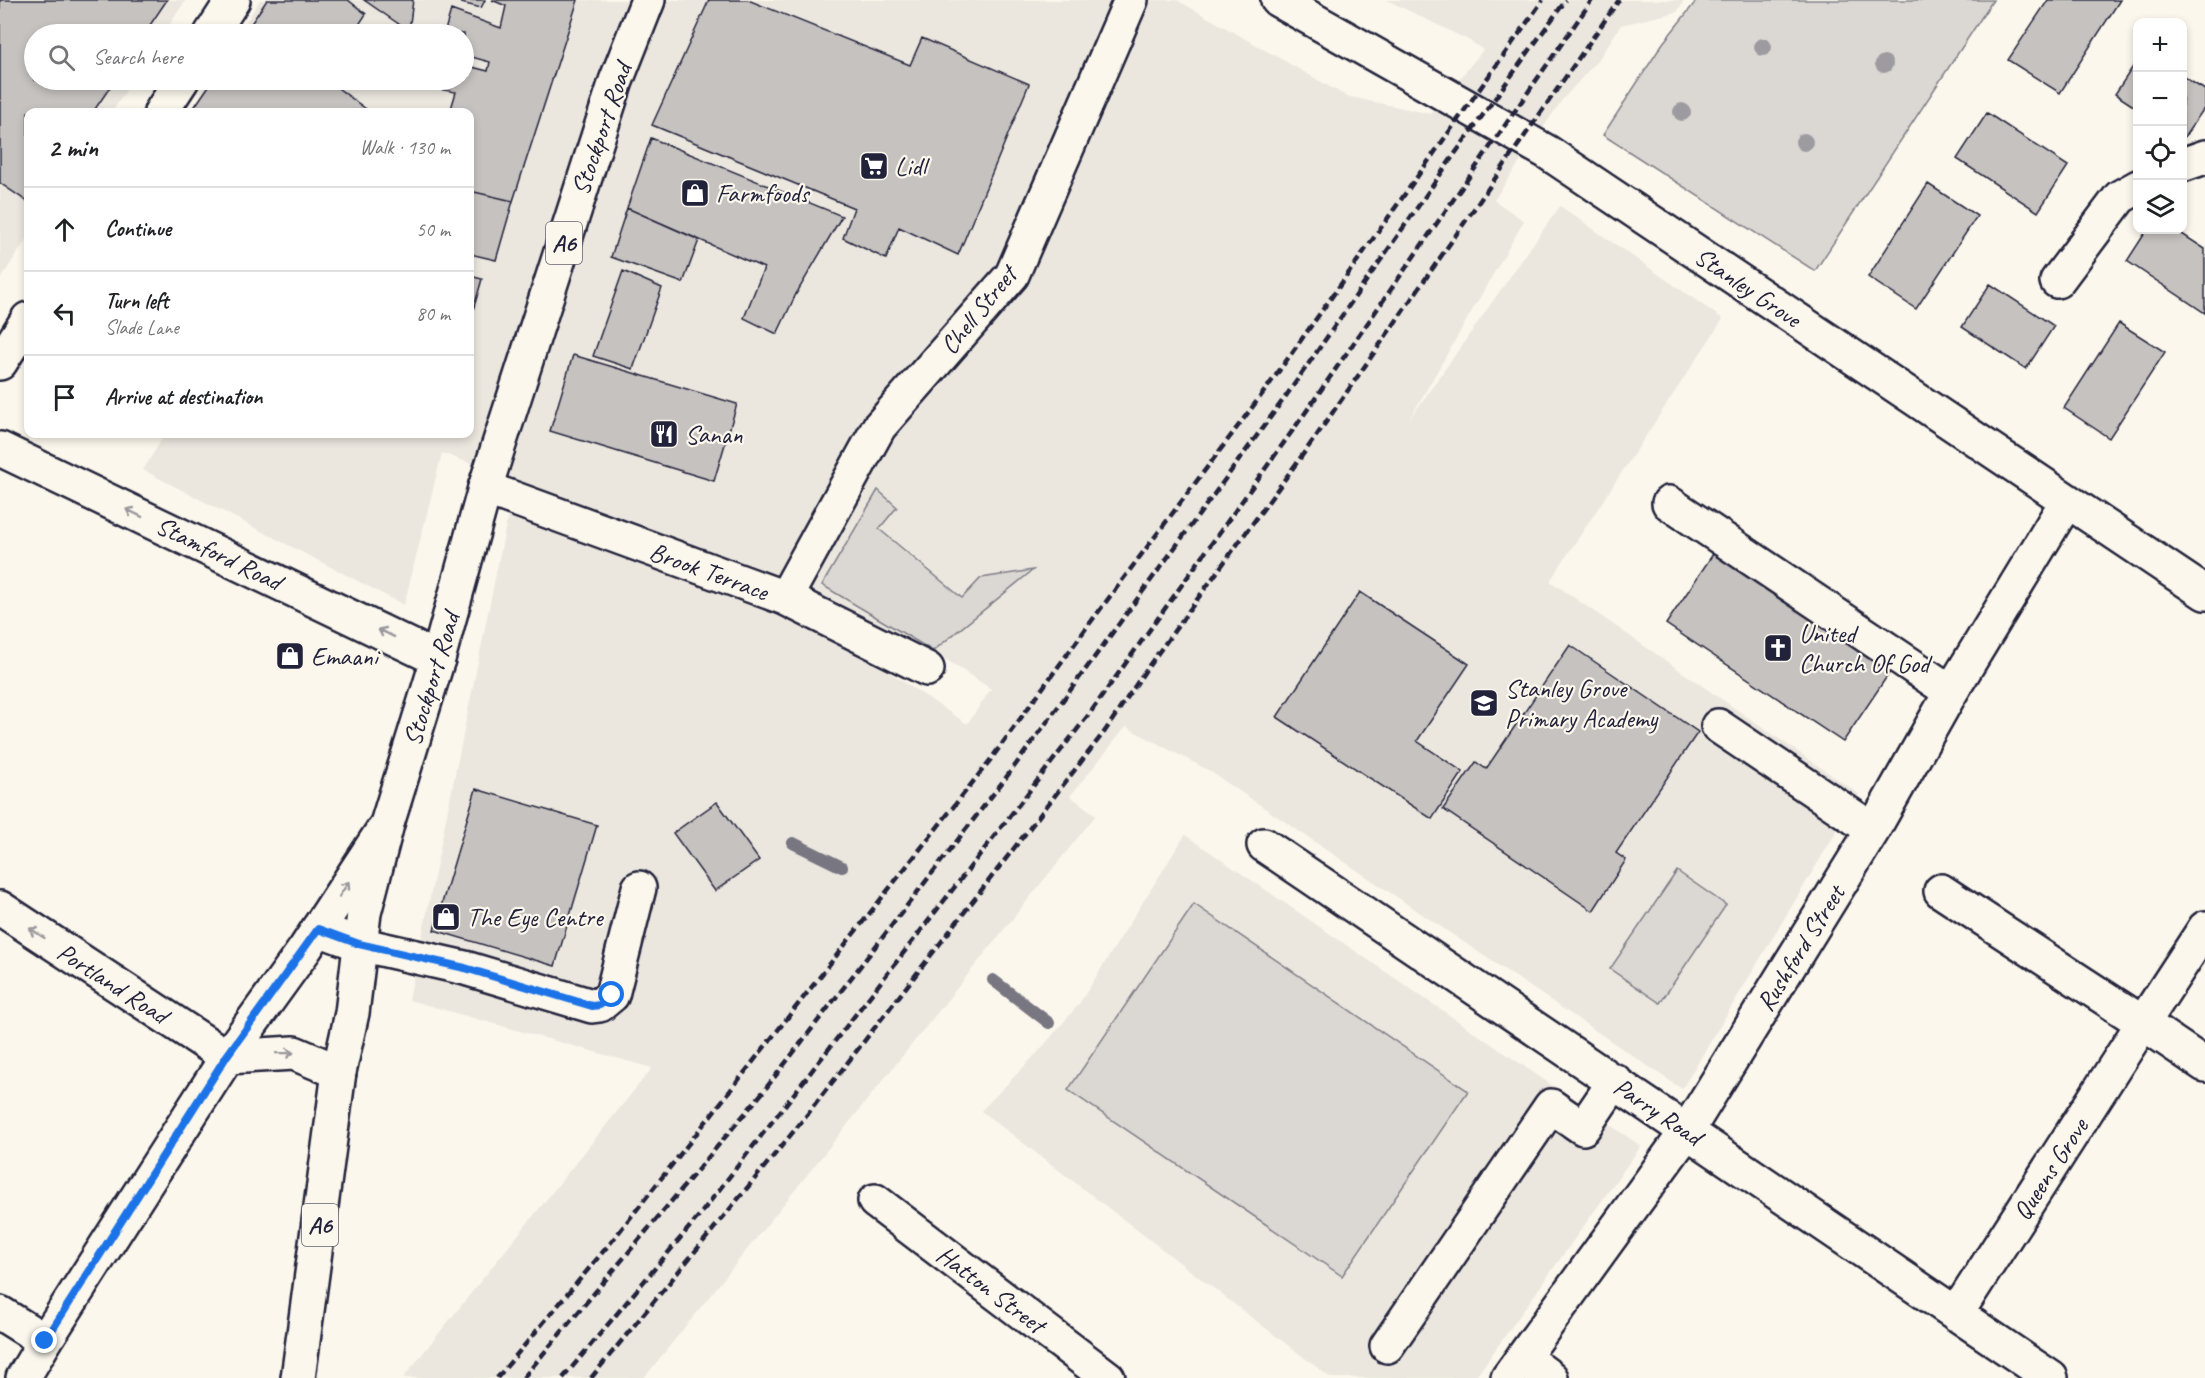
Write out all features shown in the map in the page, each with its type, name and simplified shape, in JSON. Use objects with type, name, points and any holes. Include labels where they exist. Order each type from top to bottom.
[{"type":"main road","points":[[217,24],[233,0]]},
{"type":"main road","name":"Stockport Road","points":[[298,1378],[339,1072],[352,1013],[364,913],[387,824],[438,659],[485,488],[616,81],[648,0]]},
{"type":"main road","name":"Chell Street","points":[[785,598],[879,427],[1012,275],[1131,0]]},
{"type":"main road","name":"Stanley Grove","points":[[1278,0],[1547,153],[2205,593]]},
{"type":"main road","points":[[164,108],[175,90]]},
{"type":"main road","points":[[2187,163],[2205,157]]},
{"type":"main road","points":[[2057,281],[2120,197],[2133,190]]},
{"type":"main road","points":[[0,363],[24,325]]},
{"type":"main road","name":"Stamford Road","points":[[0,448],[438,659]]},
{"type":"main road","name":"Brook Terrace","points":[[485,488],[785,598],[927,669]]},
{"type":"main road","name":"Rushford Street","points":[[1516,1367],[1687,1131],[1873,830],[1951,692],[2067,501]]},
{"type":"main road","points":[[1669,503],[1951,692]]},
{"type":"main road","points":[[1718,726],[1873,830]]},
{"type":"main road","points":[[23,1378],[226,1057],[318,929],[387,824]]},
{"type":"main road","name":"Parry Road","points":[[1264,845],[2051,1378]]},
{"type":"main road","points":[[318,929],[359,944],[456,966],[592,1006],[600,1005],[612,995],[639,888]]},
{"type":"main road","points":[[1941,891],[2205,1065]]},
{"type":"main road","name":"Portland Road","points":[[0,908],[226,1057]]},
{"type":"main road","name":"Queens Grove","points":[[1956,1314],[2205,928]]},
{"type":"main road","points":[[226,1057],[294,1053],[339,1072]]},
{"type":"main road","points":[[1387,1346],[1551,1106],[1583,1128],[1615,1082]]},
{"type":"main road","name":"Hatton Street","points":[[875,1201],[1108,1378]]},
{"type":"main road","points":[[0,1313],[45,1341]]},
{"type":"main road","points":[[1516,1367],[1551,1378]]},
{"type":"shaded area","points":[[0,0],[186,0],[170,24],[24,24],[24,90],[126,90],[115,108],[24,108],[24,243],[0,280]]},
{"type":"shaded area","points":[[260,0],[1177,0],[1346,96],[1431,114],[1483,50],[1470,41],[1387,0],[1684,0],[1677,12],[1621,25],[1598,60],[1562,100],[1494,200],[1524,221],[1409,420],[1560,206],[1723,319],[1550,581],[1859,794],[1682,1089],[1208,770],[1126,727],[1070,796],[1096,815],[644,1378],[403,1378],[652,1068],[409,1000],[509,510],[823,628],[967,724],[991,689],[933,651],[775,575],[442,453],[404,605],[143,470],[163,438],[474,438],[474,108],[192,108],[204,90],[474,90],[474,24],[244,24]]},
{"type":"shaded area","points":[[1697,0],[1993,0],[1815,271],[1603,135],[1663,43]]},
{"type":"shaded area","points":[[878,490],[897,507],[879,529],[962,598],[981,578],[1033,570],[933,651],[822,585]]},
{"type":"shaded area","points":[[1185,835],[1641,1146],[1475,1378],[1331,1378],[981,1111],[1040,1050],[1079,1004]]},
{"type":"shaded area","points":[[1677,871],[1726,905],[1660,1003],[1610,969]]},
{"type":"shaded area","points":[[1194,904],[1468,1091],[1342,1276],[1068,1090]]},
{"type":"building","points":[[0,0],[167,0],[151,24],[24,24],[24,90],[108,90],[96,108],[24,108],[24,199],[0,183]]},
{"type":"building","points":[[267,0],[348,0],[366,14],[360,24],[251,24]]},
{"type":"building","points":[[364,0],[413,0],[410,24],[399,24]]},
{"type":"building","points":[[462,0],[485,0],[481,8],[461,3]]},
{"type":"building","points":[[492,0],[578,0],[513,201],[474,192],[474,108],[451,108],[456,92],[444,90],[474,90],[474,68],[488,71],[490,62],[474,58],[474,24],[447,24],[451,10],[501,28],[506,6]]},
{"type":"building","name":"Lidl","points":[[709,0],[748,0],[910,65],[922,38],[1029,84],[958,255],[899,227],[886,259],[843,238],[854,208],[652,125]]},
{"type":"building","points":[[2048,0],[2120,0],[2060,93],[2008,60]]},
{"type":"building","points":[[2133,67],[2133,106],[2115,94]]},
{"type":"building","points":[[2187,79],[2205,90],[2205,107],[2187,133]]},
{"type":"building","points":[[206,90],[340,90],[365,108],[194,108]]},
{"type":"building","points":[[1987,113],[2068,166],[2038,212],[1957,159]]},
{"type":"building","points":[[651,138],[842,216],[796,294],[777,334],[744,318],[764,268],[627,208]]},
{"type":"building","points":[[1928,184],[1977,216],[1916,309],[1868,277]]},
{"type":"building","points":[[474,192],[513,201],[496,260],[474,255]]},
{"type":"building","points":[[627,208],[699,240],[683,283],[611,257]]},
{"type":"building","points":[[2144,234],[2182,234],[2205,249],[2205,313],[2127,261]]},
{"type":"building","points":[[623,271],[662,288],[633,369],[593,356]]},
{"type":"building","points":[[474,277],[482,279],[474,307]]},
{"type":"building","points":[[1990,284],[2054,326],[2026,369],[1962,327]]},
{"type":"building","points":[[2119,323],[2165,352],[2109,438],[2064,408]]},
{"type":"building","points":[[573,355],[737,404],[714,481],[550,431]]},
{"type":"building","name":"United Church Of God","points":[[1713,554],[1890,672],[1843,742],[1666,624]]},
{"type":"building","points":[[1360,592],[1469,664],[1417,741],[1463,772],[1432,819],[1277,717]]},
{"type":"building","points":[[1570,645],[1698,732],[1616,853],[1626,860],[1593,911],[1443,809],[1476,762],[1486,769]]},
{"type":"building","points":[[476,789],[597,825],[555,966],[434,930]]},
{"type":"building","points":[[717,802],[759,860],[715,891],[673,833]]},
{"type":"waterway","points":[[793,843],[842,867]]},
{"type":"waterway","points":[[993,980],[1049,1023]]},
{"type":"railway","points":[[497,1378],[612,1241],[991,759],[1269,385],[1543,0]]},
{"type":"railway","points":[[523,1378],[763,1092],[1011,771],[1286,396],[1449,162],[1566,0]]},
{"type":"railway","points":[[563,1378],[698,1217],[1090,713],[1303,416],[1592,0]]},
{"type":"railway","points":[[591,1378],[803,1120],[1105,731],[1145,671],[1317,435],[1619,0]]},
{"type":"place","name":"Lidl","points":[[874,166]]},
{"type":"place","name":"Farmfoods","points":[[695,193]]},
{"type":"place","name":"Sanan","points":[[664,434]]},
{"type":"place","name":"United Church Of God","points":[[1778,648]]},
{"type":"place","name":"Emaani","points":[[290,656]]},
{"type":"place","name":"Stanley Grove Primary Academy","points":[[1484,703]]},
{"type":"place","name":"The Eye Centre","points":[[446,917]]},
{"type":"route","points":[[45,1341],[226,1057],[318,929],[359,944],[465,968],[592,1006],[600,1005],[612,995]]}]
